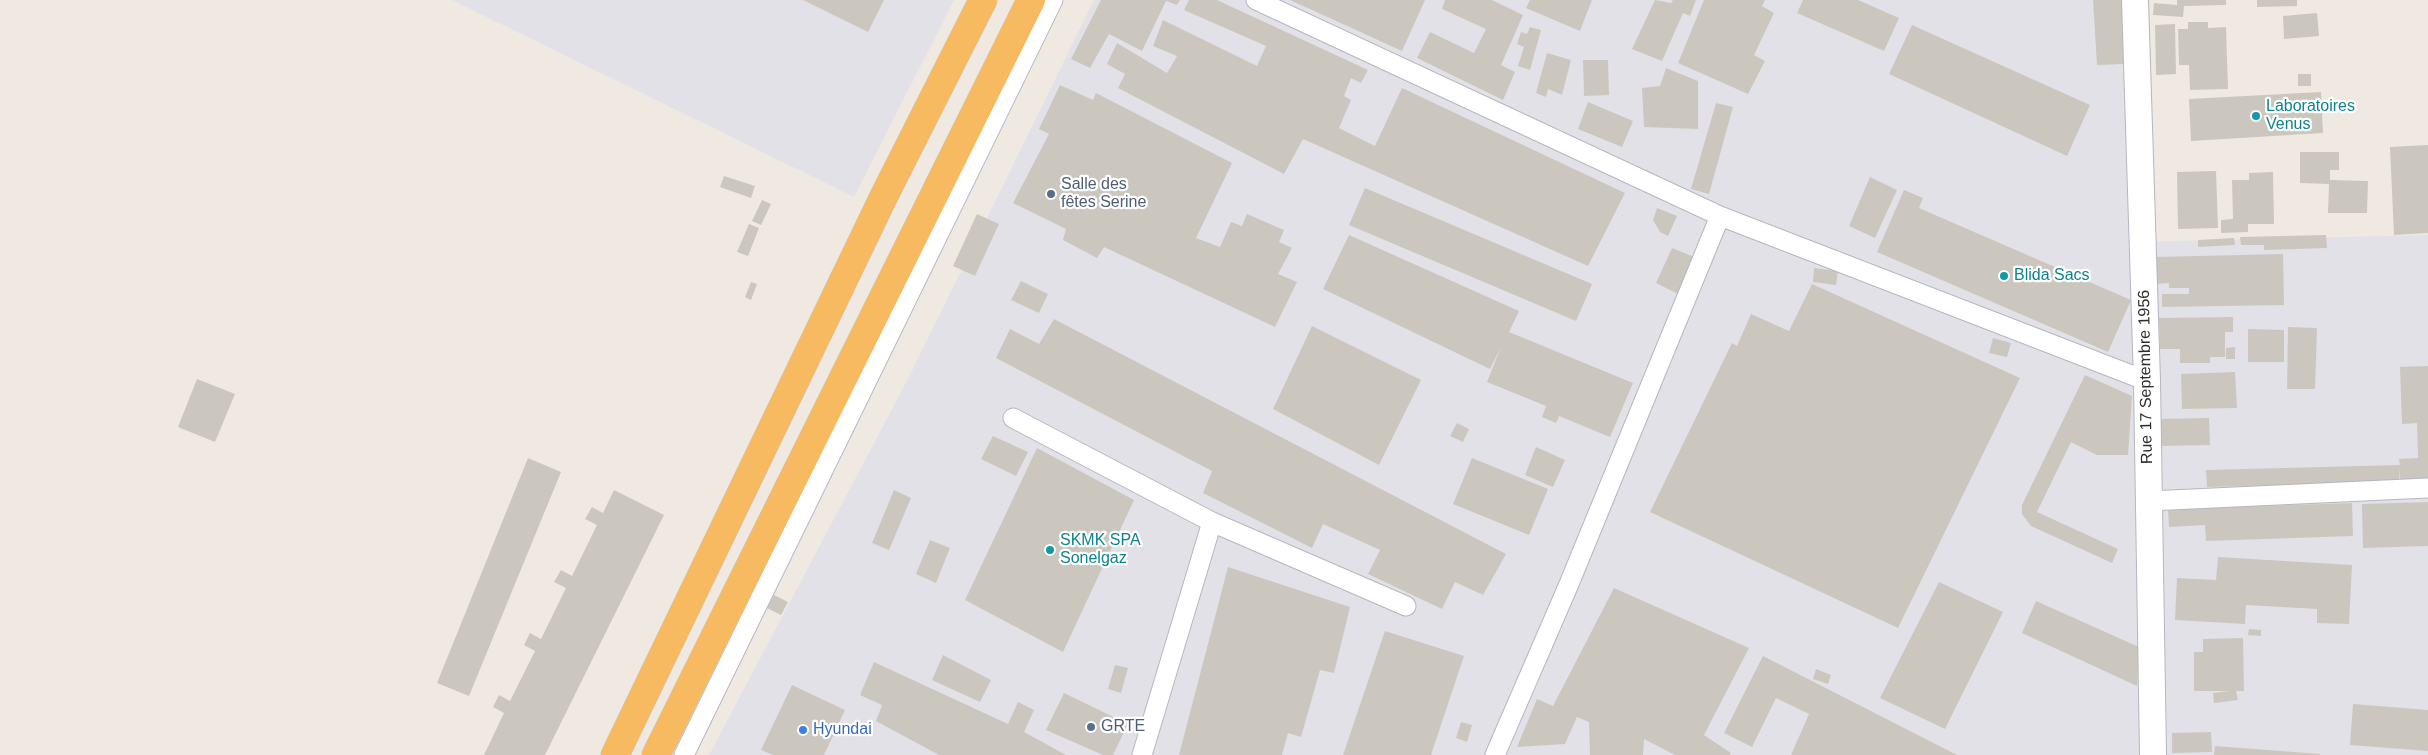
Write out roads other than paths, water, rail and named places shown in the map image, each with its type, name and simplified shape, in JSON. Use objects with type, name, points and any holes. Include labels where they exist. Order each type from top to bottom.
[{"type":"highway","points":[[615,755],[884,196],[983,0]]},
{"type":"highway","points":[[656,755],[1031,0]]},
{"type":"main road","name":"Rue 17 Septembre 1956","points":[[2135,0],[2147,381],[2154,755]]},
{"type":"street","points":[[684,755],[1053,0]]},
{"type":"street","points":[[1256,0],[1720,216],[2147,381]]},
{"type":"street","points":[[1495,755],[1573,574],[1720,216]]},
{"type":"street","points":[[1013,418],[1212,522],[1406,606]]},
{"type":"street","points":[[2148,501],[2428,488]]},
{"type":"street","points":[[1142,755],[1212,522]]},
{"type":"place","name":"Laboratoires Venus","points":[[2256,116]]},
{"type":"place","name":"Salle des fêtes Serine","points":[[1051,194]]},
{"type":"place","name":"Blida Sacs","points":[[2004,276]]},
{"type":"place","name":"SKMK SPA Sonelgaz","points":[[1050,550]]},
{"type":"place","name":"GRTE","points":[[1091,727]]},
{"type":"place","name":"Hyundai","points":[[803,730]]}]
